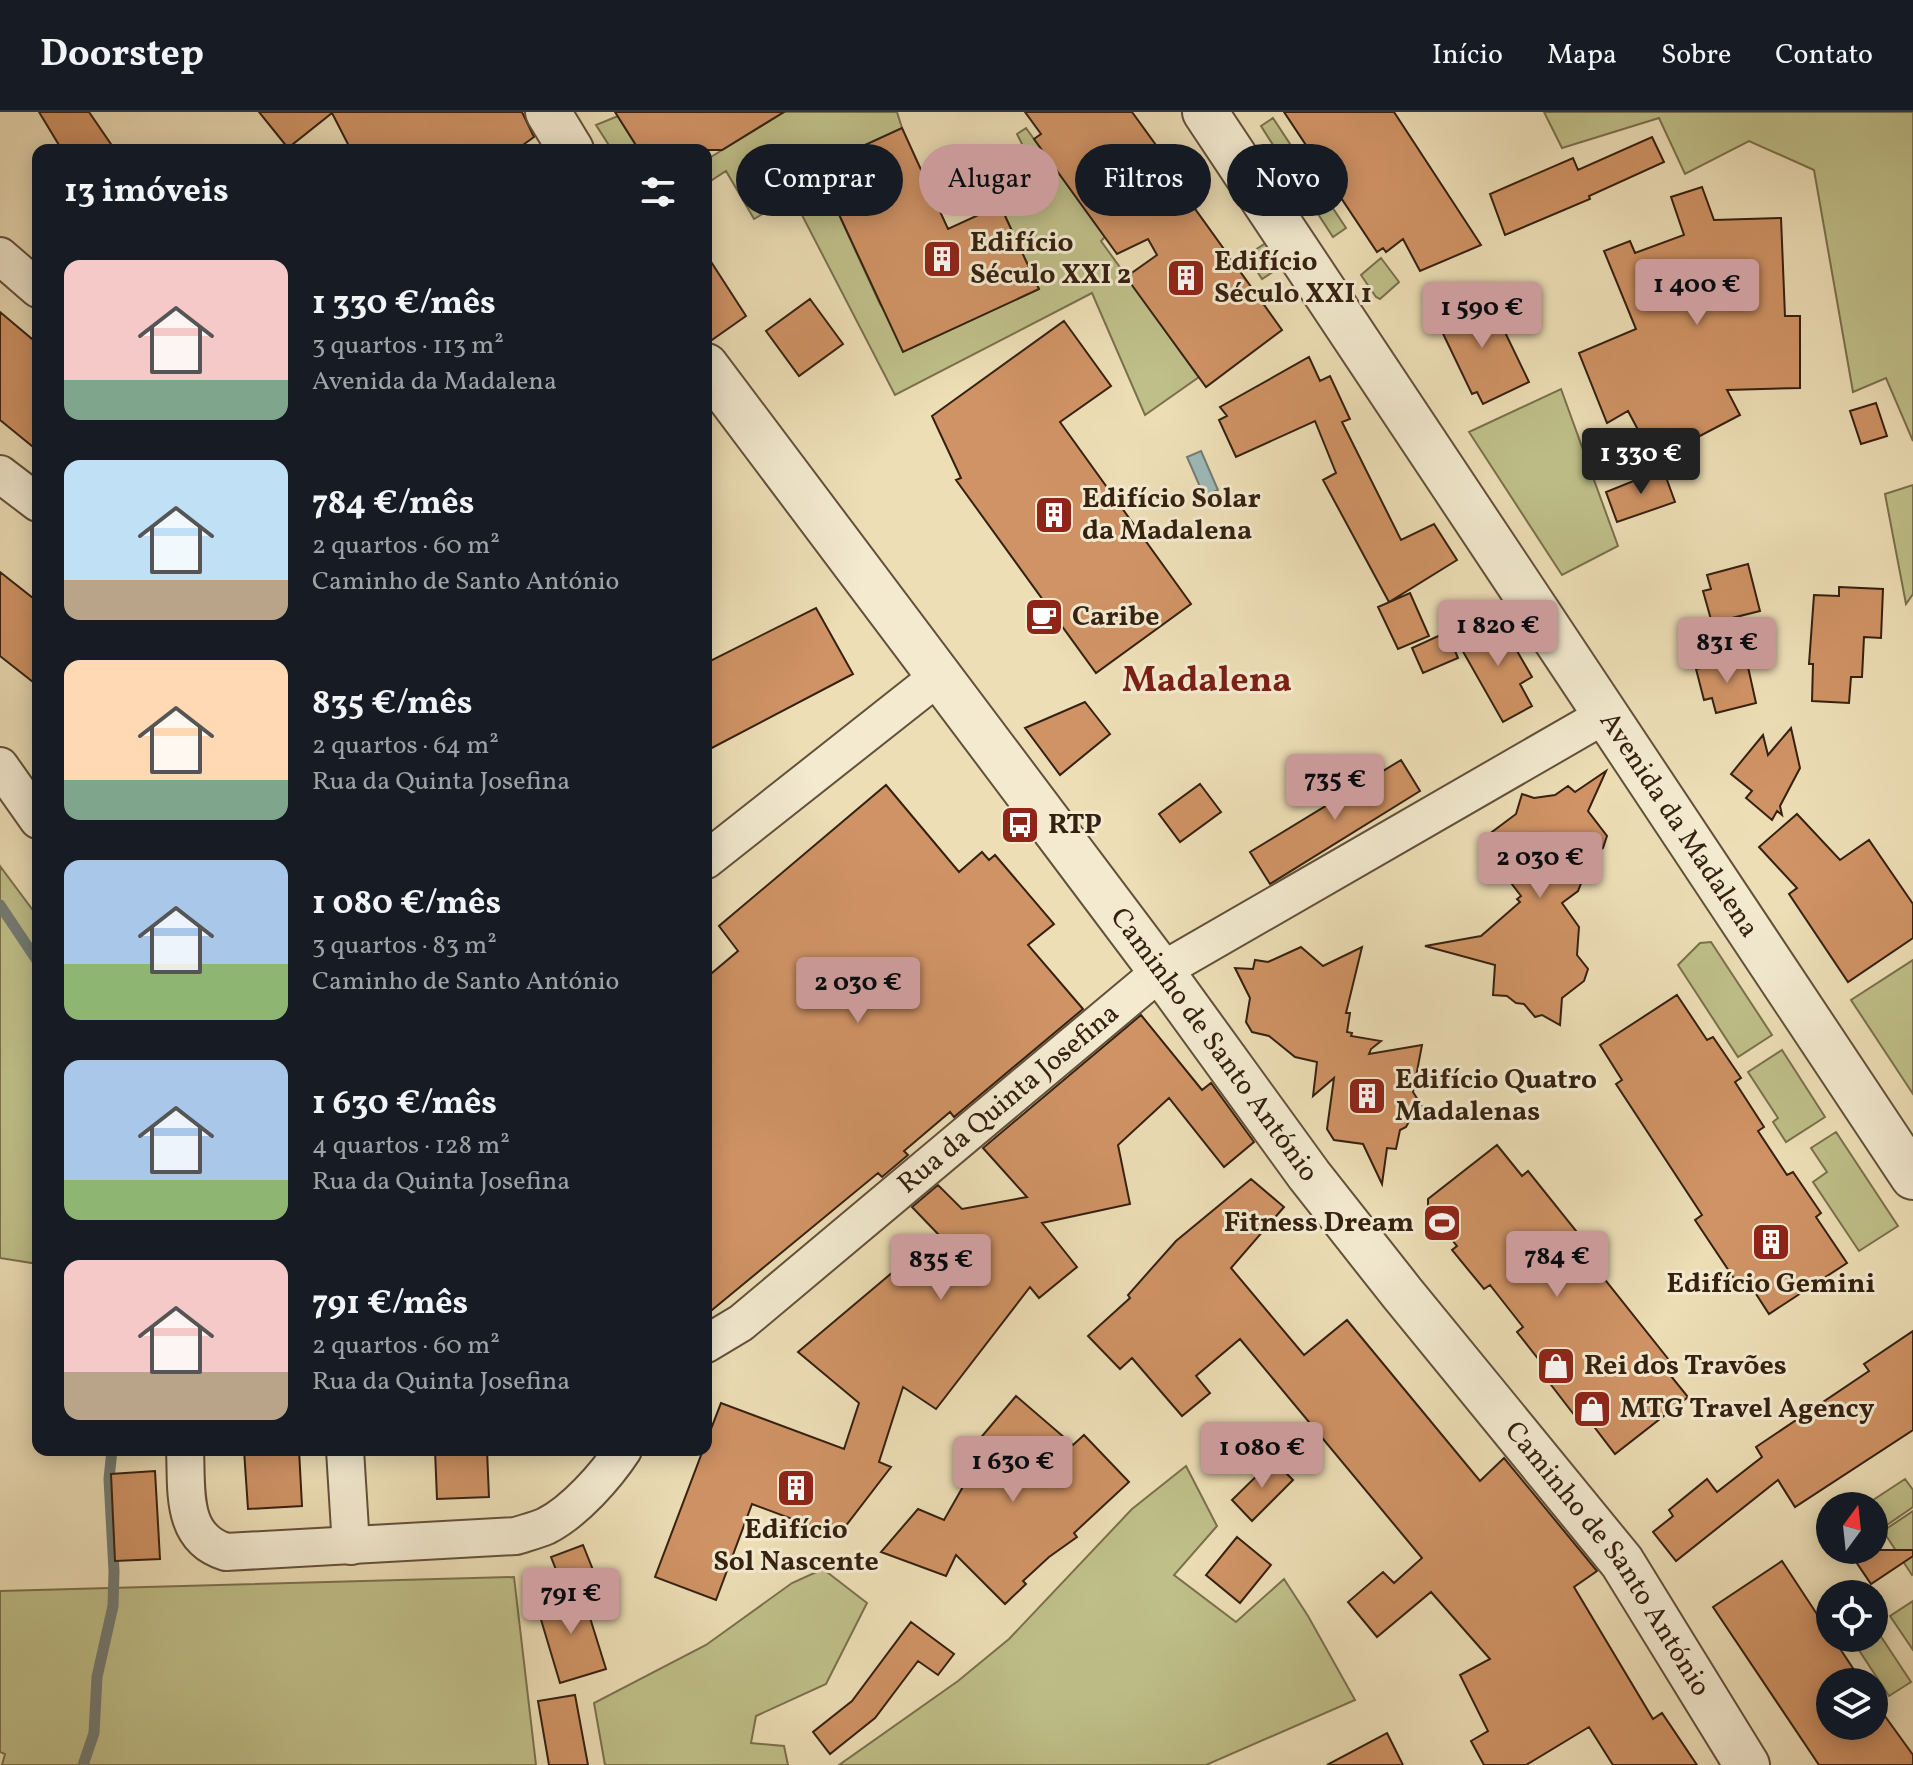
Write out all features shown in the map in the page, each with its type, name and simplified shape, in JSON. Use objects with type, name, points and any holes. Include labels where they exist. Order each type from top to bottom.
[{"type":"street","points":[[548,112],[567,144]]},
{"type":"street","name":"Avenida da Madalena","points":[[1205,112],[1913,1177]]},
{"type":"street","points":[[0,256],[32,284]]},
{"type":"street","name":"Caminho de Santo António","points":[[712,374],[1161,971],[1328,1199],[1622,1562],[1747,1765]]},
{"type":"street","points":[[0,474],[32,498]]},
{"type":"street","points":[[712,855],[939,676]]},
{"type":"street","name":"Rua da Quinta Josefina","points":[[712,1340],[741,1323],[1161,971],[1605,715]]},
{"type":"street","points":[[0,766],[32,811]]},
{"type":"street","points":[[185,1456],[188,1512],[209,1547],[226,1552],[516,1536],[547,1526],[609,1471],[619,1456]]},
{"type":"street","points":[[345,1456],[351,1546]]},
{"type":"green space","points":[[784,112],[897,112],[902,128],[867,144],[736,144],[736,188],[726,171],[712,180],[712,156]]},
{"type":"green space","points":[[1544,112],[1913,112],[1913,441],[1886,378],[1853,392],[1814,170],[1749,141],[1685,174],[1659,118],[1562,148]]},
{"type":"green space","points":[[618,116],[635,144],[608,144],[596,125]]},
{"type":"green space","points":[[1273,118],[1290,144],[1272,144],[1261,126]]},
{"type":"green space","points":[[1026,128],[1038,144],[1022,144],[1017,134]]},
{"type":"green space","points":[[1059,174],[1075,196],[1075,216],[1090,216],[1105,237],[1101,241],[1199,377],[1145,415],[1092,293],[895,395],[803,216],[840,216],[880,304],[911,348],[1039,289],[1005,216],[1059,216]]},
{"type":"green space","points":[[1319,216],[1338,216],[1346,228],[1333,237]]},
{"type":"green space","points":[[1269,241],[1285,264],[1262,279],[1247,255]]},
{"type":"green space","points":[[1381,258],[1399,282],[1380,299],[1361,275]]},
{"type":"green space","points":[[1561,389],[1618,546],[1562,575],[1469,432]]},
{"type":"green space","points":[[1913,485],[1913,594],[1906,604],[1885,494]]},
{"type":"green space","points":[[0,866],[32,909],[32,1263],[0,1258]]},
{"type":"green space","points":[[1711,942],[1772,1035],[1738,1057],[1678,965],[1700,943]]},
{"type":"green space","points":[[1913,960],[1913,1094],[1851,1000]]},
{"type":"green space","points":[[1782,1050],[1825,1117],[1786,1142],[1773,1122],[1778,1118],[1748,1072]]},
{"type":"green space","points":[[1836,1132],[1898,1226],[1859,1251],[1813,1182],[1827,1172],[1811,1148]]},
{"type":"green space","points":[[1186,1466],[1217,1526],[1174,1575],[1236,1622],[1284,1579],[1355,1700],[1206,1765],[839,1765],[958,1681],[1009,1639],[1132,1509]]},
{"type":"green space","points":[[1905,1479],[1913,1490],[1913,1507],[1888,1524],[1888,1492],[1885,1492]]},
{"type":"green space","points":[[1913,1511],[1912,1575],[1888,1539],[1888,1528]]},
{"type":"green space","points":[[823,1569],[867,1603],[826,1684],[756,1716],[751,1743],[784,1746],[788,1765],[605,1765],[594,1703],[706,1645],[792,1583]]},
{"type":"green space","points":[[514,1577],[536,1765],[2,1765],[5,1754],[0,1752],[0,1591]]},
{"type":"green space","points":[[1913,1601],[1913,1650],[1890,1616]]},
{"type":"green space","points":[[1888,1647],[1911,1682],[1889,1696],[1888,1668],[1871,1668],[1860,1652],[1888,1652]]},
{"type":"water","points":[[1201,451],[1218,490],[1204,496],[1187,457]]},
{"type":"building","points":[[39,112],[89,112],[111,144],[58,144]]},
{"type":"building","points":[[259,112],[522,112],[534,137],[524,144],[348,144],[332,113],[293,144],[285,144]]},
{"type":"building","points":[[615,112],[784,112],[722,150],[712,150],[712,144],[635,144]]},
{"type":"building","name":"Edifício Século XXI 1","points":[[1025,112],[1132,112],[1155,144],[1075,144],[1075,196],[1059,174],[1059,144],[1038,144],[1034,139],[1041,134]]},
{"type":"building","points":[[1284,112],[1394,112],[1481,245],[1420,271],[1403,239],[1386,252],[1383,248],[1377,252],[1348,208],[1348,144],[1305,144]]},
{"type":"building","name":"Edifício Século XXI 2","points":[[902,128],[919,165],[919,216],[942,216],[948,229],[976,216],[1005,216],[1039,289],[903,352],[840,216],[903,216],[903,144],[867,144]]},
{"type":"building","points":[[1652,137],[1664,162],[1589,196],[1590,199],[1505,235],[1490,194],[1573,158],[1578,170]]},
{"type":"building","points":[[1702,187],[1714,220],[1781,218],[1785,316],[1800,316],[1800,388],[1727,390],[1740,415],[1654,460],[1628,411],[1607,423],[1579,353],[1636,329],[1604,251],[1630,241],[1635,253],[1684,235],[1671,197]]},
{"type":"building","name":"Edifício Século XXI 1","points":[[1090,216],[1200,216],[1282,330],[1206,387],[1126,277],[1157,255],[1148,239],[1117,254]]},
{"type":"building","points":[[712,263],[746,316],[712,340]]},
{"type":"building","points":[[1488,297],[1529,382],[1483,404],[1477,392],[1472,394],[1435,317]]},
{"type":"building","points":[[810,299],[843,344],[799,376],[766,331]]},
{"type":"building","points":[[0,312],[32,339],[32,446],[0,420]]},
{"type":"building","name":"Edifício Solar da Madalena","points":[[1064,321],[1111,386],[1060,422],[1191,604],[1096,673],[956,480],[961,478],[932,416]]},
{"type":"building","points":[[1309,357],[1320,381],[1330,376],[1350,419],[1342,422],[1401,540],[1434,524],[1457,560],[1389,602],[1323,480],[1336,473],[1315,421],[1236,457],[1219,420],[1227,416],[1220,407]]},
{"type":"building","points":[[1876,403],[1887,436],[1861,444],[1850,411]]},
{"type":"building","points":[[1663,469],[1675,502],[1617,522],[1606,492]]},
{"type":"building","points":[[1748,564],[1760,611],[1712,623],[1703,591],[1711,589],[1707,575]]},
{"type":"building","points":[[0,572],[32,597],[32,681],[0,656]]},
{"type":"building","points":[[1839,587],[1883,589],[1881,638],[1864,637],[1862,677],[1851,677],[1849,703],[1812,701],[1813,664],[1809,664],[1814,595],[1839,596]]},
{"type":"building","points":[[1410,593],[1429,636],[1398,649],[1378,607]]},
{"type":"building","points":[[816,608],[853,674],[712,748],[712,660]]},
{"type":"building","points":[[1498,618],[1532,677],[1520,684],[1532,706],[1503,722],[1457,641]]},
{"type":"building","points":[[1447,632],[1458,658],[1423,673],[1412,648]]},
{"type":"building","points":[[1746,658],[1756,703],[1716,713],[1712,698],[1704,700],[1696,669]]},
{"type":"building","points":[[1085,702],[1110,734],[1060,775],[1025,728]]},
{"type":"building","points":[[1791,728],[1800,768],[1780,806],[1782,815],[1777,811],[1772,820],[1746,798],[1752,791],[1731,774],[1763,735],[1768,755]]},
{"type":"building","points":[[1401,760],[1420,791],[1270,884],[1250,852]]},
{"type":"building","points":[[1606,771],[1588,811],[1607,836],[1603,848],[1592,856],[1578,891],[1562,903],[1579,927],[1577,955],[1588,969],[1584,981],[1562,998],[1560,1025],[1542,1015],[1535,1017],[1524,1004],[1516,1003],[1507,996],[1493,995],[1495,965],[1425,946],[1481,936],[1520,902],[1517,899],[1521,896],[1508,879],[1512,876],[1484,838],[1516,814],[1522,794],[1534,798],[1555,795],[1568,786],[1575,792]]},
{"type":"building","points":[[1200,784],[1221,812],[1180,842],[1159,814]]},
{"type":"building","points":[[886,785],[959,872],[982,852],[989,860],[995,855],[1054,924],[1028,945],[1083,1009],[954,1117],[950,1112],[904,1151],[908,1155],[882,1177],[878,1173],[712,1310],[712,973],[738,951],[719,926]]},
{"type":"building","points":[[1797,814],[1840,860],[1869,840],[1913,904],[1913,938],[1848,982],[1789,894],[1797,888],[1759,847]]},
{"type":"building","points":[[1301,947],[1323,966],[1362,947],[1346,1013],[1350,1013],[1347,1032],[1352,1033],[1351,1036],[1381,1041],[1369,1054],[1422,1045],[1413,1092],[1423,1108],[1413,1114],[1406,1127],[1400,1130],[1396,1149],[1387,1148],[1382,1184],[1363,1144],[1334,1140],[1327,1129],[1334,1078],[1313,1096],[1317,1062],[1295,1057],[1269,1036],[1252,1032],[1246,1022],[1250,998],[1235,968],[1253,969],[1255,960],[1268,962]]},
{"type":"building","points":[[1677,995],[1707,1040],[1713,1037],[1741,1078],[1735,1082],[1764,1127],[1758,1131],[1787,1175],[1793,1172],[1821,1213],[1816,1217],[1847,1263],[1769,1314],[1747,1280],[1739,1286],[1695,1220],[1702,1215],[1616,1084],[1622,1080],[1600,1045]]},
{"type":"building","points":[[1141,1015],[1202,1090],[1211,1083],[1254,1142],[1224,1167],[1169,1098],[1118,1145],[1130,1204],[1042,1223],[1077,1267],[1039,1298],[1030,1287],[936,1409],[903,1387],[879,1462],[891,1467],[838,1536],[752,1504],[716,1600],[655,1577],[701,1456],[712,1456],[712,1426],[721,1403],[844,1449],[859,1403],[798,1352],[938,1234],[912,1207],[938,1185],[962,1209],[1027,1197],[983,1148]]},
{"type":"building","points":[[1497,1145],[1522,1176],[1528,1171],[1577,1232],[1571,1237],[1669,1360],[1662,1365],[1688,1397],[1615,1454],[1582,1411],[1575,1416],[1545,1377],[1550,1374],[1517,1332],[1523,1327],[1490,1285],[1484,1289],[1452,1250],[1457,1246],[1428,1210],[1428,1199]]},
{"type":"building","points":[[1251,1179],[1284,1207],[1231,1268],[1304,1355],[1347,1320],[1480,1481],[1504,1458],[1597,1571],[1574,1587],[1653,1719],[1662,1713],[1697,1765],[1613,1765],[1589,1727],[1526,1765],[1484,1765],[1471,1741],[1488,1731],[1460,1675],[1490,1659],[1431,1592],[1377,1637],[1348,1602],[1383,1572],[1394,1583],[1422,1558],[1240,1339],[1196,1376],[1210,1393],[1182,1416],[1132,1358],[1120,1369],[1088,1336],[1130,1298],[1128,1295],[1176,1241]]},
{"type":"building","points":[[1913,1331],[1913,1430],[1795,1507],[1778,1480],[1676,1561],[1653,1532],[1673,1516],[1669,1510],[1707,1479],[1717,1492],[1762,1457],[1756,1447],[1869,1371],[1864,1364]]},
{"type":"building","points":[[1016,1396],[1073,1445],[1084,1435],[1129,1482],[1074,1533],[1077,1537],[1023,1581],[1026,1584],[1005,1604],[956,1555],[946,1576],[881,1552],[918,1509],[944,1520],[981,1455],[972,1448]]},
{"type":"building","points":[[244,1456],[299,1456],[302,1506],[248,1509]]},
{"type":"building","points":[[435,1456],[487,1456],[489,1497],[437,1499]]},
{"type":"building","points":[[1273,1460],[1293,1480],[1252,1521],[1232,1500]]},
{"type":"building","points":[[155,1471],[160,1559],[115,1561],[111,1474]]},
{"type":"building","points":[[1237,1537],[1271,1565],[1240,1603],[1206,1575]]},
{"type":"building","points":[[583,1545],[595,1575],[563,1587],[551,1557]]},
{"type":"building","points":[[1888,1550],[1913,1550],[1913,1556],[1877,1580],[1868,1580],[1857,1564],[1888,1564]]},
{"type":"building","points":[[1782,1561],[1816,1613],[1816,1652],[1842,1652],[1853,1668],[1816,1668],[1816,1740],[1888,1740],[1888,1720],[1913,1755],[1913,1765],[1819,1765],[1713,1607]]},
{"type":"building","points":[[581,1589],[606,1669],[560,1683],[536,1603]]},
{"type":"building","points":[[911,1622],[954,1654],[938,1675],[918,1661],[875,1718],[830,1754],[813,1732],[852,1701]]},
{"type":"building","points":[[575,1695],[588,1765],[549,1765],[538,1701]]},
{"type":"building","points":[[1387,1733],[1403,1765],[1327,1765]]},
{"type":"waterway","points":[[0,905],[32,953]]},
{"type":"waterway","points":[[83,1765],[94,1733],[97,1677],[113,1606],[109,1479],[111,1456]]},
{"type":"place","name":"Edifício Século XXI 2","points":[[942,259]]},
{"type":"place","name":"Edifício Século XXI 1","points":[[1186,278]]},
{"type":"place","name":"Edifício Solar da Madalena","points":[[1054,515]]},
{"type":"place","name":"Caribe","points":[[1044,617]]},
{"type":"place","name":"RTP","points":[[1020,825]]},
{"type":"place","name":"Edifício Quatro Madalenas","points":[[1367,1096]]},
{"type":"place","name":"Fitness Dream","points":[[1442,1223]]},
{"type":"place","name":"Edifício Gemini","points":[[1771,1242]]},
{"type":"place","name":"Rei dos Travões","points":[[1556,1366]]},
{"type":"place","name":"MTG Travel Agency","points":[[1592,1409]]},
{"type":"place","name":"Edifício Sol Nascente","points":[[796,1488]]},
{"type":"district","name":"Madalena","points":[[1207,682]]}]
